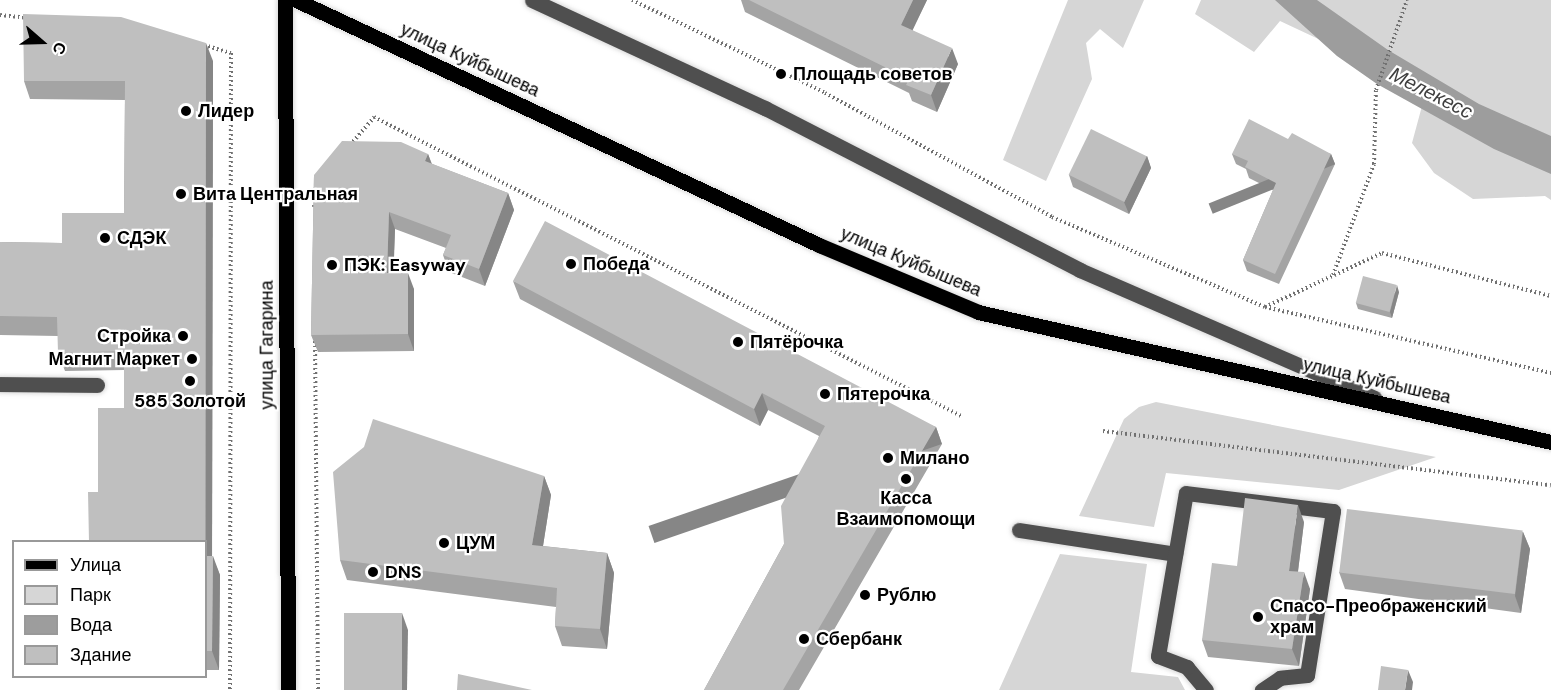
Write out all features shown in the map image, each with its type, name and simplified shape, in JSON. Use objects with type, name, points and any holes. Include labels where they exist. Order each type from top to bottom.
[{"type":"main road","name":"улица Гагарина","points":[[285,0],[288,690]]},
{"type":"main road","name":"улица Куйбышева","points":[[296,0],[819,245],[978,312],[1380,400],[1551,442]]},
{"type":"street","points":[[532,0],[765,108],[1080,270],[1380,400]]},
{"type":"street","points":[[0,384],[97,385]]},
{"type":"street","points":[[1206,690],[1187,667],[1158,656],[1186,494],[1333,511],[1307,675],[1280,678],[1262,690]]},
{"type":"street","points":[[1019,530],[1175,554]]},
{"type":"path","points":[[632,0],[825,93],[1052,217],[1265,307],[1551,373]]},
{"type":"path","points":[[1333,276],[1374,164],[1376,90],[1407,0]]},
{"type":"path","points":[[0,15],[35,18]]},
{"type":"path","points":[[198,43],[231,53],[230,690]]},
{"type":"path","points":[[344,153],[374,117],[963,417]]},
{"type":"path","points":[[314,213],[314,189],[321,180]]},
{"type":"path","points":[[1265,307],[1382,253],[1551,296]]},
{"type":"path","points":[[315,332],[318,690]]},
{"type":"path","points":[[1102,431],[1551,485]]},
{"type":"green space","points":[[1068,0],[1144,0],[1123,48],[1100,29],[1086,43],[1092,79],[1046,181],[1003,160]]},
{"type":"green space","points":[[1201,0],[1551,0],[1551,200],[1545,196],[1473,199],[1434,173],[1412,143],[1422,106],[1359,58],[1280,21],[1254,52],[1195,14]]},
{"type":"green space","points":[[1156,402],[1436,457],[1339,490],[1166,473],[1154,527],[1079,516],[1124,419],[1139,407]]},
{"type":"green space","points":[[1060,554],[1147,564],[1131,672],[1178,677],[1185,690],[999,690]]},
{"type":"water","name":"Мелекесс","points":[[1275,0],[1317,0],[1388,50],[1479,104],[1551,136],[1551,174],[1494,149],[1377,84],[1337,56]]},
{"type":"building","points":[[749,0],[913,0],[901,25],[952,48],[931,95],[906,85],[909,79]]},
{"type":"building","points":[[23,14],[121,17],[206,43],[205,540],[89,540],[88,492],[98,492],[98,408],[124,408],[124,351],[58,353],[57,317],[0,316],[0,242],[62,243],[62,213],[124,213],[125,81],[24,81]]},
{"type":"building","points":[[1249,119],[1288,139],[1292,133],[1331,154],[1275,274],[1243,260],[1276,183],[1245,167],[1248,161],[1232,154]]},
{"type":"building","points":[[1091,129],[1147,156],[1124,202],[1069,175]]},
{"type":"building","points":[[342,141],[401,142],[428,154],[425,161],[508,193],[479,269],[443,255],[451,235],[389,212],[387,273],[408,273],[408,334],[311,335],[314,175]]},
{"type":"building","points":[[545,221],[936,427],[783,690],[704,690],[784,544],[781,506],[825,426],[762,393],[754,409],[513,281]]},
{"type":"building","points":[[1363,276],[1397,285],[1390,312],[1356,303]]},
{"type":"building","name":"ЦУМ","points":[[373,419],[544,476],[532,545],[607,553],[600,629],[555,626],[557,588],[340,560],[333,472],[364,447]]},
{"type":"building","points":[[1245,498],[1298,505],[1289,571],[1304,572],[1292,649],[1202,640],[1212,563],[1237,566]]},
{"type":"building","points":[[1347,509],[1523,531],[1515,594],[1339,573]]},
{"type":"building","points":[[207,556],[213,556],[212,651],[207,651]]},
{"type":"building","points":[[344,613],[402,613],[402,690],[344,690]]},
{"type":"building","points":[[1381,666],[1408,670],[1405,690],[1378,690]]},
{"type":"building","points":[[458,674],[532,690],[457,690]]},
{"type":"place","name":"Площадь советов","points":[[781,74]]},
{"type":"place","name":"Лидер","points":[[186,111]]},
{"type":"place","name":"Вита Центральная","points":[[181,194]]},
{"type":"place","name":"СДЭК","points":[[105,238]]},
{"type":"place","name":"Победа","points":[[571,264]]},
{"type":"place","name":"ПЭК: Easyway","points":[[332,265]]},
{"type":"place","name":"Стройка","points":[[183,336]]},
{"type":"place","name":"Пятёрочка","points":[[738,342]]},
{"type":"place","name":"Магнит Маркет","points":[[192,359]]},
{"type":"place","name":"585 Золотой","points":[[190,381]]},
{"type":"place","name":"Пятерочка","points":[[825,394]]},
{"type":"place","name":"Милано","points":[[888,458]]},
{"type":"place","name":"Касса Взаимопомощи","points":[[906,479]]},
{"type":"place","name":"ЦУМ","points":[[444,543]]},
{"type":"place","name":"DNS","points":[[373,572]]},
{"type":"place","name":"Рублю","points":[[865,595]]},
{"type":"place","name":"Спасо-Преображенский храм","points":[[1258,617]]},
{"type":"place","name":"Сбербанк","points":[[804,639]]}]
